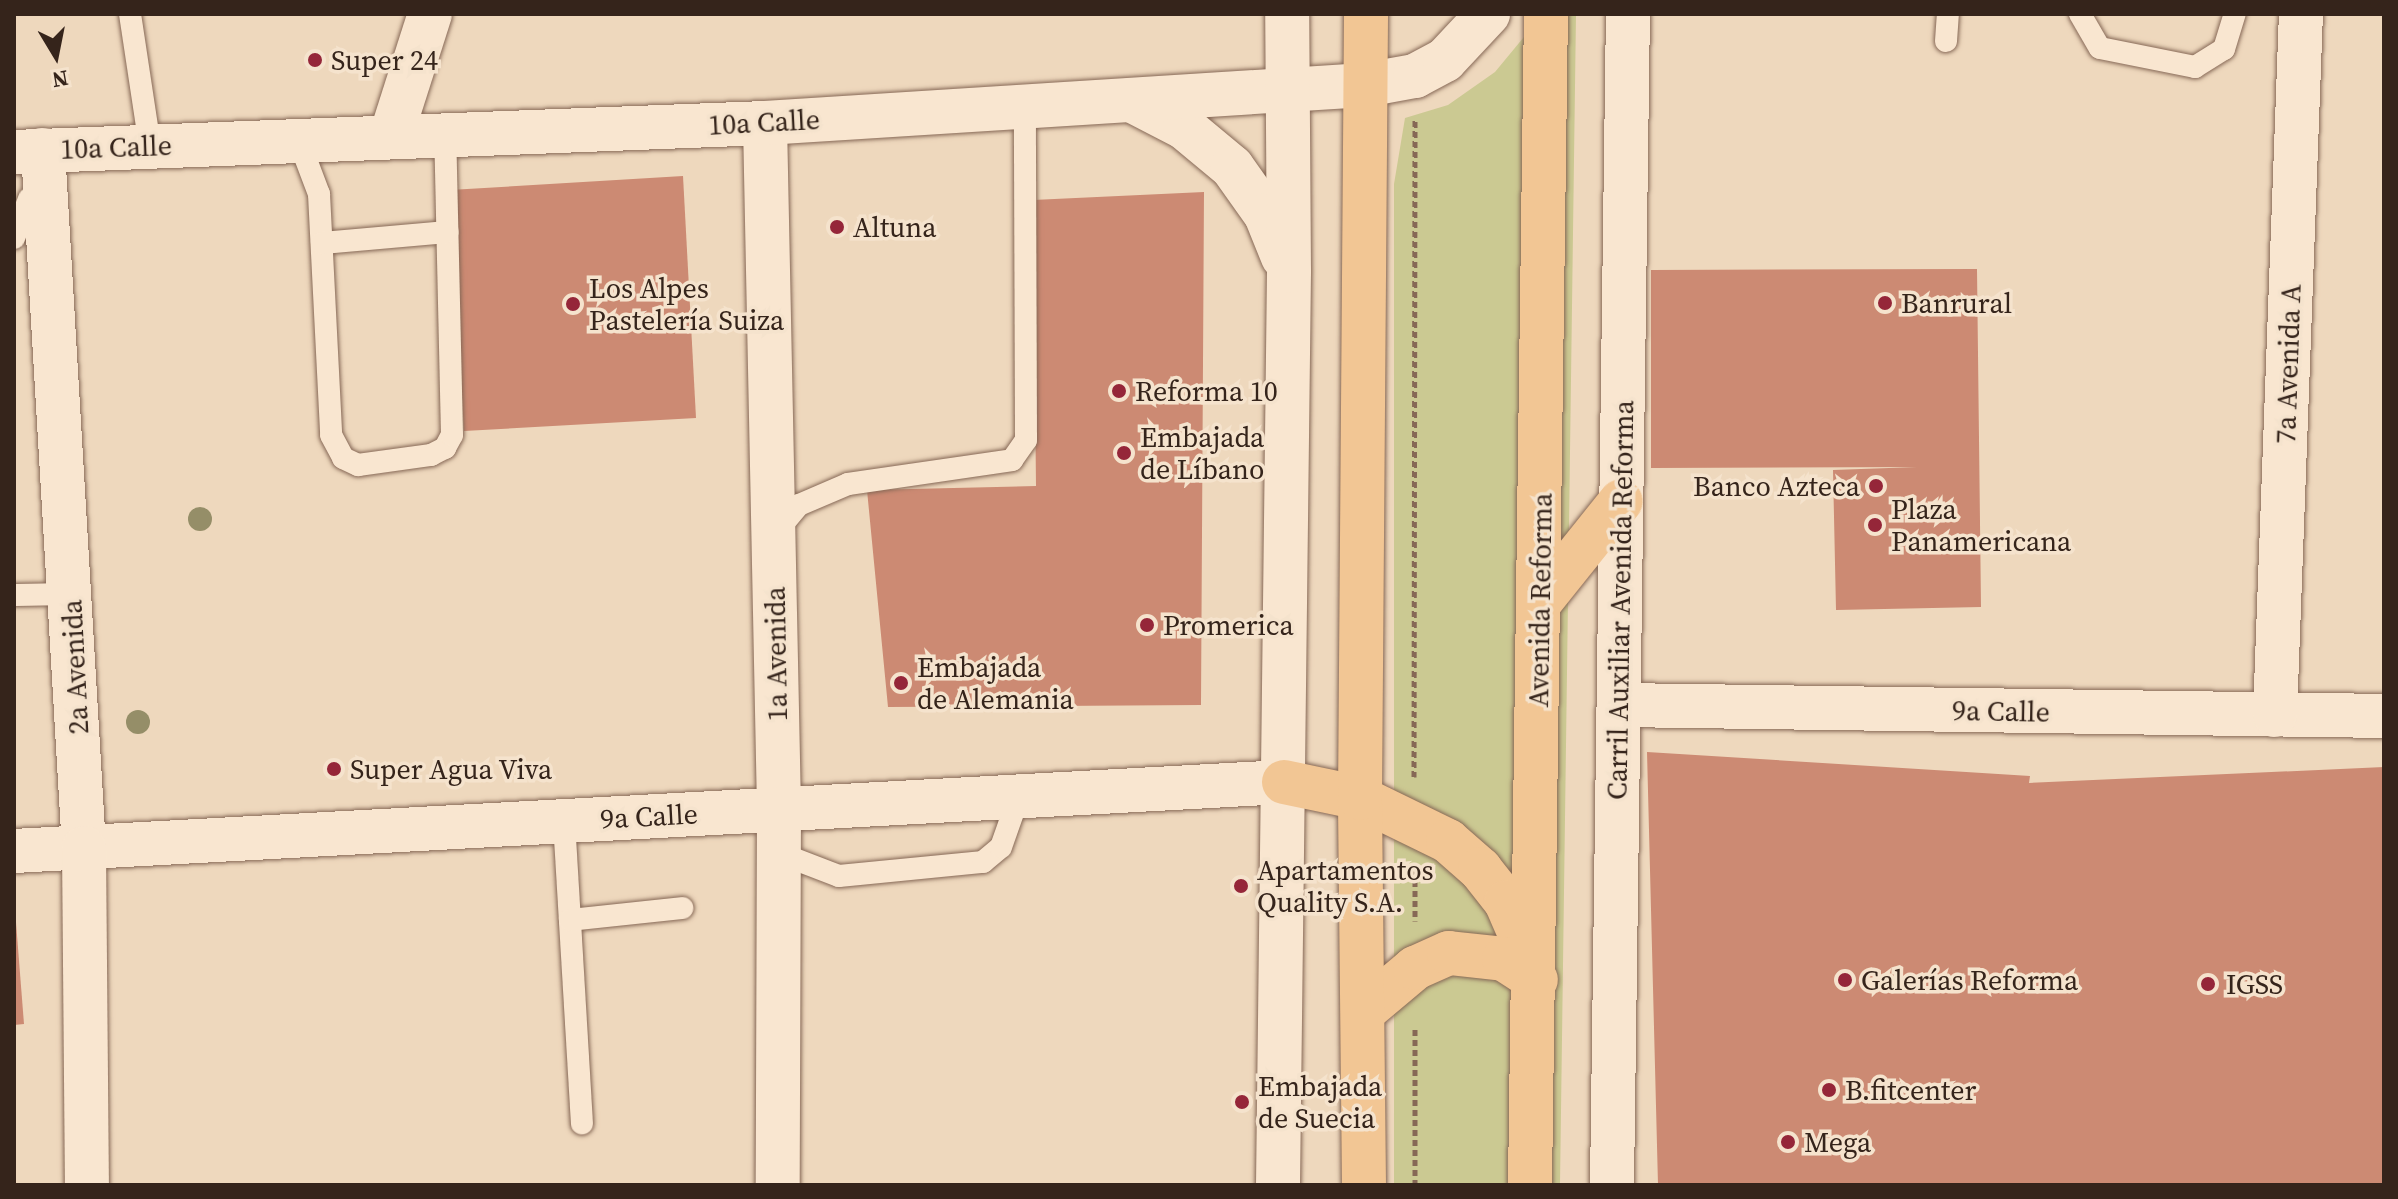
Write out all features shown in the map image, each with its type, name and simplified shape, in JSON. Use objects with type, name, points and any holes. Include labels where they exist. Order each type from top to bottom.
[{"type":"main road","points":[[1364,1185],[1360,798],[1366,14]]},
{"type":"main road","name":"Avenida Reforma","points":[[1530,1185],[1536,980],[1546,14]]},
{"type":"main road","points":[[1540,602],[1621,501]]},
{"type":"main road","points":[[1284,782],[1360,798],[1414,820],[1480,869],[1506,902],[1525,939],[1536,980]]},
{"type":"main road","points":[[1364,1011],[1415,968],[1468,951],[1504,959],[1536,980]]},
{"type":"street","points":[[391,136],[430,14]]},
{"type":"street","points":[[1278,1185],[1289,271],[1287,14]]},
{"type":"street","name":"10a Calle","points":[[29,151],[765,123],[1365,85],[1415,76],[1445,60],[1488,14]]},
{"type":"street","name":"Carril Auxiliar Avenida Reforma","points":[[1612,1185],[1628,14]]},
{"type":"street","name":"7a Avenida A","points":[[2275,715],[2301,14]]},
{"type":"street","points":[[1131,100],[1185,128],[1232,167],[1266,215],[1289,271]]},
{"type":"street","name":"1a Avenida","points":[[765,123],[779,809],[778,1185]]},
{"type":"street","name":"2a Avenida","points":[[29,151],[71,594],[84,848],[87,1185]]},
{"type":"street","name":"9a Calle","points":[[1619,705],[2384,716]]},
{"type":"street","name":"9a Calle","points":[[14,851],[1284,782]]},
{"type":"lane","points":[[130,14],[150,146]]},
{"type":"lane","points":[[1946,41],[1948,14]]},
{"type":"lane","points":[[2080,14],[2100,48],[2195,67],[2224,49],[2235,14]]},
{"type":"lane","points":[[774,535],[799,505],[848,484],[1012,460],[1026,440],[1025,108]]},
{"type":"lane","points":[[299,141],[319,194],[331,435],[343,458],[358,465],[431,455],[445,448],[452,435],[445,135]]},
{"type":"lane","points":[[14,238],[29,199]]},
{"type":"lane","points":[[322,243],[448,232]]},
{"type":"lane","points":[[14,595],[71,594]]},
{"type":"lane","points":[[779,853],[839,876],[983,862],[1001,847],[1019,796]]},
{"type":"lane","points":[[564,821],[582,1123]]},
{"type":"lane","points":[[570,920],[682,908]]},
{"type":"path","points":[[1415,76],[1415,1185]]},
{"type":"shaded area","points":[[1543,14],[1576,14],[1560,1185],[1394,1185],[1394,184],[1405,118],[1448,105],[1495,72]]},
{"type":"building","name":"Los Alpes Pastelería Suiza","points":[[683,176],[696,418],[464,431],[450,190]]},
{"type":"building","name":"Reforma 10","points":[[1204,192],[1201,705],[888,707],[867,490],[1036,486],[1033,200]]},
{"type":"building","points":[[1977,269],[1981,607],[1836,610],[1833,470],[1917,467],[1651,468],[1651,270]]},
{"type":"building","points":[[1647,752],[2030,776],[2029,783],[2384,767],[2384,1185],[1658,1185]]},
{"type":"building","points":[[14,897],[24,1024],[14,1025]]},
{"type":"place","name":"Super 24","points":[[315,60]]},
{"type":"place","name":"Altuna","points":[[837,227]]},
{"type":"place","name":"Banrural","points":[[1885,303]]},
{"type":"place","name":"Los Alpes Pastelería Suiza","points":[[573,304]]},
{"type":"place","name":"Reforma 10","points":[[1119,391]]},
{"type":"place","name":"Embajada de Líbano","points":[[1124,453]]},
{"type":"place","name":"Banco Azteca","points":[[1876,486]]},
{"type":"place","name":"Plaza Panamericana","points":[[1875,525]]},
{"type":"place","name":"Promerica","points":[[1147,625]]},
{"type":"place","name":"Embajada de Alemania","points":[[901,683]]},
{"type":"place","name":"Super Agua Viva","points":[[334,769]]},
{"type":"place","name":"Apartamentos Quality S.A.","points":[[1241,886]]},
{"type":"place","name":"Galerías Reforma","points":[[1845,980]]},
{"type":"place","name":"IGSS","points":[[2208,984]]},
{"type":"place","name":"B.fitcenter","points":[[1829,1090]]},
{"type":"place","name":"Embajada de Suecia","points":[[1242,1102]]},
{"type":"place","name":"Mega","points":[[1788,1142]]}]
